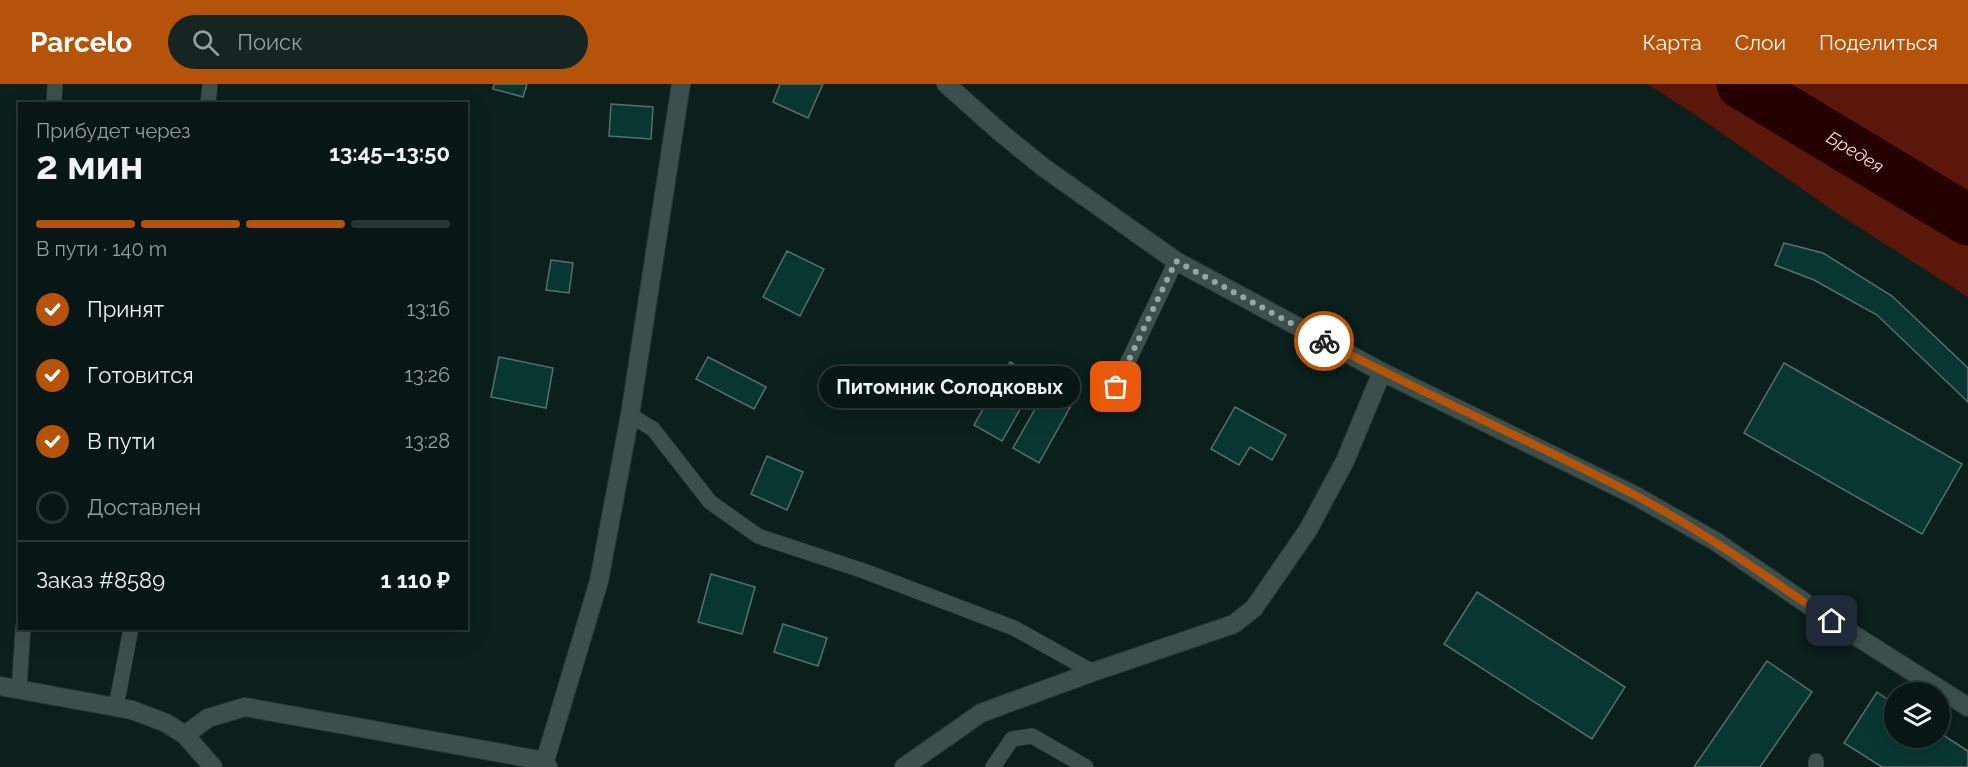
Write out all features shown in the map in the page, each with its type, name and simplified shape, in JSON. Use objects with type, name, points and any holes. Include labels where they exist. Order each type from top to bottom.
[{"type":"street","points":[[184,735],[208,718],[245,707],[546,764],[599,581],[630,415],[681,84]]},
{"type":"street","points":[[946,84],[1044,167],[1176,261],[1382,372],[1634,495],[1705,535],[1832,621],[1968,707]]},
{"type":"street","points":[[904,767],[981,713],[1234,624],[1254,608],[1308,530],[1345,460],[1382,372]]},
{"type":"street","points":[[0,686],[132,710],[166,723],[184,735],[213,767]]},
{"type":"lane","points":[[208,102],[210,84]]},
{"type":"lane","points":[[54,102],[55,86]]},
{"type":"lane","points":[[1116,387],[1176,261]]},
{"type":"lane","points":[[630,415],[653,429],[710,502],[758,536],[864,571],[1014,628],[1094,672]]},
{"type":"lane","points":[[19,690],[22,630]]},
{"type":"lane","points":[[116,707],[131,630]]},
{"type":"lane","points":[[993,767],[1012,739],[1032,736],[1086,767]]},
{"type":"shaded area","points":[[1647,84],[1968,84],[1968,297],[1838,214]]},
{"type":"building","points":[[494,84],[527,84],[523,97],[493,89]]},
{"type":"building","points":[[780,84],[823,84],[808,118],[773,102]]},
{"type":"building","points":[[611,104],[653,107],[651,139],[609,136]]},
{"type":"building","points":[[1784,243],[1823,253],[1892,296],[1968,368],[1968,402],[1877,315],[1814,280],[1775,265]]},
{"type":"building","points":[[787,251],[824,269],[800,316],[763,297]]},
{"type":"building","points":[[551,260],[573,263],[569,293],[546,290]]},
{"type":"building","points":[[499,357],[553,368],[546,408],[491,397]]},
{"type":"building","points":[[708,357],[766,387],[754,409],[696,379]]},
{"type":"building","points":[[1010,362],[1038,378],[1002,441],[974,425]]},
{"type":"building","points":[[1784,363],[1962,464],[1922,534],[1744,433]]},
{"type":"building","points":[[1047,388],[1073,402],[1039,463],[1013,448]]},
{"type":"building","points":[[1235,407],[1286,435],[1272,460],[1250,447],[1239,465],[1211,449]]},
{"type":"building","points":[[767,456],[803,472],[787,510],[751,494]]},
{"type":"building","points":[[711,574],[755,587],[742,634],[698,622]]},
{"type":"building","points":[[1477,592],[1625,687],[1592,739],[1444,644]]},
{"type":"building","points":[[783,624],[827,638],[818,666],[774,652]]},
{"type":"building","points":[[1767,661],[1812,692],[1760,767],[1694,767]]},
{"type":"building","points":[[1877,692],[1884,697],[1884,748],[1950,748],[1950,739],[1968,751],[1968,767],[1882,767],[1844,743]]},
{"type":"waterway","name":"Бредея","points":[[1742,84],[1968,220]]},
{"type":"way so far","points":[[1116,387],[1176,261],[1324,341]]},
{"type":"place","name":"Питомник Солодковых","points":[[1116,387]]},
{"type":"route","points":[[1324,341],[1382,372],[1634,495],[1715,541],[1832,621]]}]
